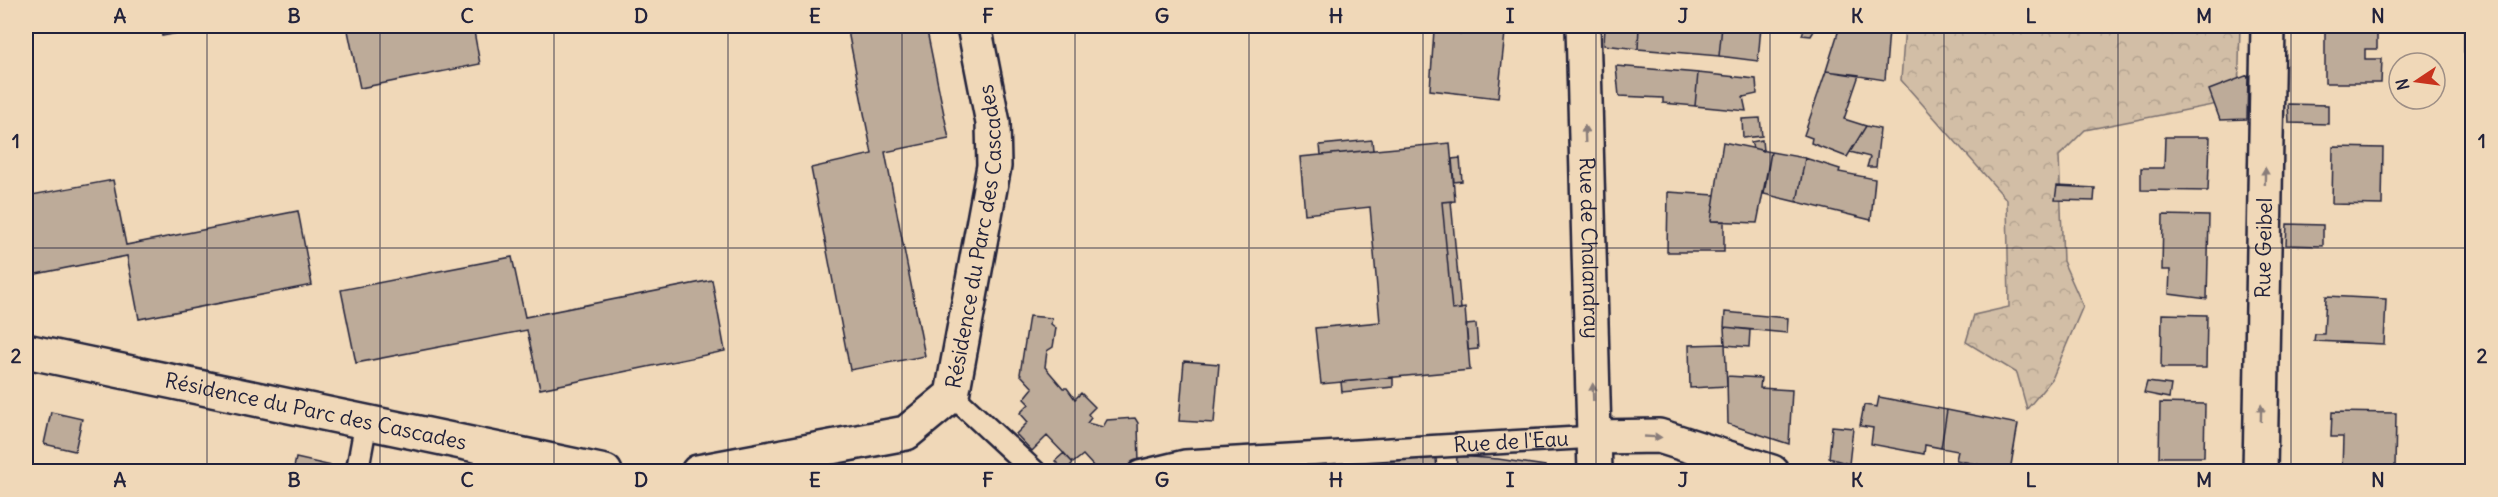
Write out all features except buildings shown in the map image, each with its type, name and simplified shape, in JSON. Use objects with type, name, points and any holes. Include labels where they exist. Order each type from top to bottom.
[{"type":"street","name":"Résidence du Parc des Cascades","points":[[698,471],[745,467],[906,433],[952,395],[994,166],[993,123],[974,26]]},
{"type":"street","name":"Rue de Chalandray","points":[[1582,26],[1595,471]]},
{"type":"street","name":"Rue Geibel","points":[[2260,471],[2268,26]]},
{"type":"street","name":"Résidence du Parc des Cascades","points":[[26,351],[605,471]]},
{"type":"street","points":[[1595,437],[1659,436],[1772,471]]},
{"type":"lane","points":[[952,395],[1035,471]]},
{"type":"lane","points":[[357,471],[366,423]]},
{"type":"lane","name":"Rue de l'Eau","points":[[1139,471],[1185,461],[1595,437]]},
{"type":"green space","points":[[1905,26],[2240,26],[2238,100],[2085,130],[2059,156],[2063,261],[2083,306],[2052,379],[2027,409],[2017,373],[1966,342],[1974,315],[2009,307],[2007,200],[1901,80]]}]
